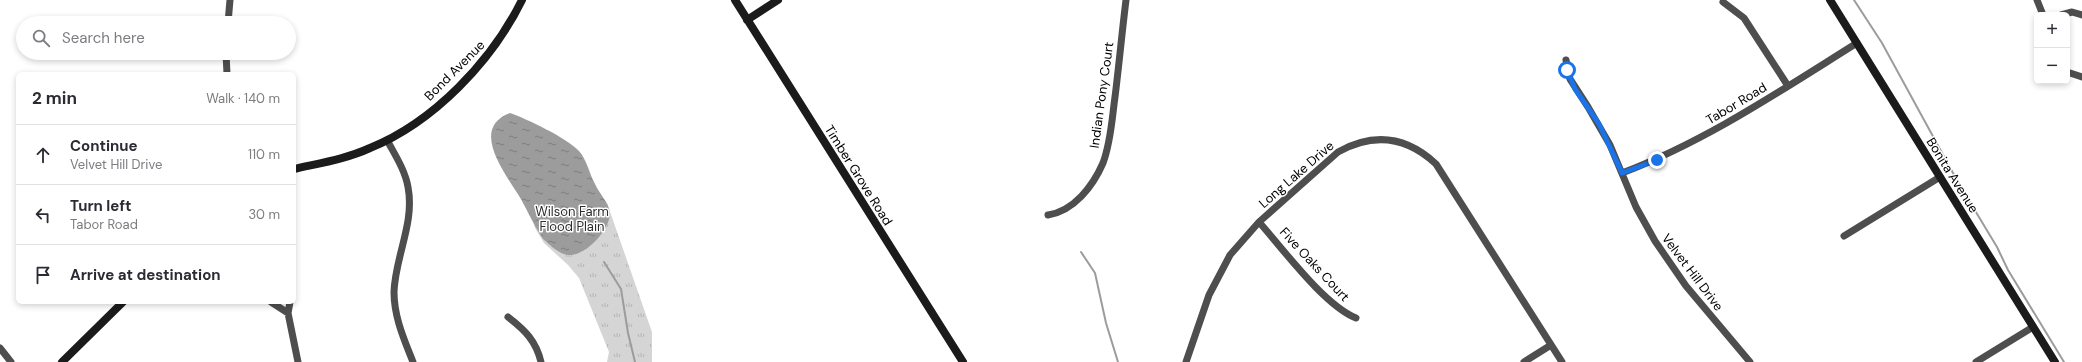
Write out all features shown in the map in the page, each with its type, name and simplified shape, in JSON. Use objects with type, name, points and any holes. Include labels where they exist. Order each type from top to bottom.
[{"type":"street","points":[[229,16],[230,0]]},
{"type":"street","name":"Bond Avenue","points":[[296,169],[343,158],[372,148],[387,140],[430,111],[469,75],[505,33],[522,0]]},
{"type":"street","name":"Timber Grove Road","points":[[735,0],[963,362]]},
{"type":"street","points":[[747,20],[778,0]]},
{"type":"street","name":"Indian Pony Court","points":[[1048,216],[1064,211],[1079,197],[1094,180],[1103,162],[1112,119],[1126,0]]},
{"type":"street","name":"Bonita Avenue","points":[[1830,0],[2055,362]]},
{"type":"street","points":[[2037,0],[2042,12]]},
{"type":"street","points":[[1723,2],[1744,18],[1788,86]]},
{"type":"street","points":[[2070,13],[2082,15]]},
{"type":"street","name":"Tabor Road","points":[[1622,173],[1657,160],[1697,140],[1857,43]]},
{"type":"street","points":[[226,60],[227,72]]},
{"type":"street","name":"Velvet Hill Drive","points":[[1566,60],[1570,79],[1599,124],[1646,226],[1672,268],[1750,362]]},
{"type":"street","points":[[2070,73],[2082,77]]},
{"type":"street","points":[[387,140],[402,168],[409,195],[409,214],[395,280],[394,300],[398,322],[413,362]]},
{"type":"street","name":"Long Lake Drive","points":[[1186,362],[1209,295],[1219,274],[1237,245],[1259,222],[1328,160],[1348,146],[1375,140],[1388,140],[1413,147],[1436,164],[1446,176],[1562,362]]},
{"type":"street","points":[[1844,236],[1940,177]]},
{"type":"street","name":"Five Oaks Court","points":[[1259,222],[1331,302],[1356,318]]},
{"type":"street","points":[[62,362],[121,304]]},
{"type":"street","points":[[274,304],[288,313]]},
{"type":"street","points":[[290,304],[288,313],[291,320],[298,362]]},
{"type":"street","points":[[508,317],[530,335],[538,349],[541,362]]},
{"type":"street","points":[[1976,362],[2032,327]]},
{"type":"street","points":[[1524,362],[1551,345]]},
{"type":"street","points":[[0,348],[11,362]]},
{"type":"green space","name":"Wilson Farm Flood Plain","points":[[580,170],[607,203],[652,332],[652,362],[607,362],[609,352],[579,278],[568,265],[544,243],[535,228],[530,210]]},
{"type":"water","points":[[510,113],[536,124],[566,140],[579,151],[584,158],[610,213],[606,227],[601,234],[582,252],[568,255],[561,253],[543,239],[501,167],[491,142],[492,130],[498,120]]},
{"type":"waterway","points":[[1854,0],[1882,43],[1959,184],[1997,247],[2008,270],[2064,362]]},
{"type":"waterway","points":[[1081,252],[1095,273],[1106,323],[1118,362]]},
{"type":"waterway","points":[[604,262],[621,289],[628,333],[635,362]]},
{"type":"route","points":[[1567,70],[1575,89],[1599,124],[1610,144],[1622,173],[1657,160]]}]
